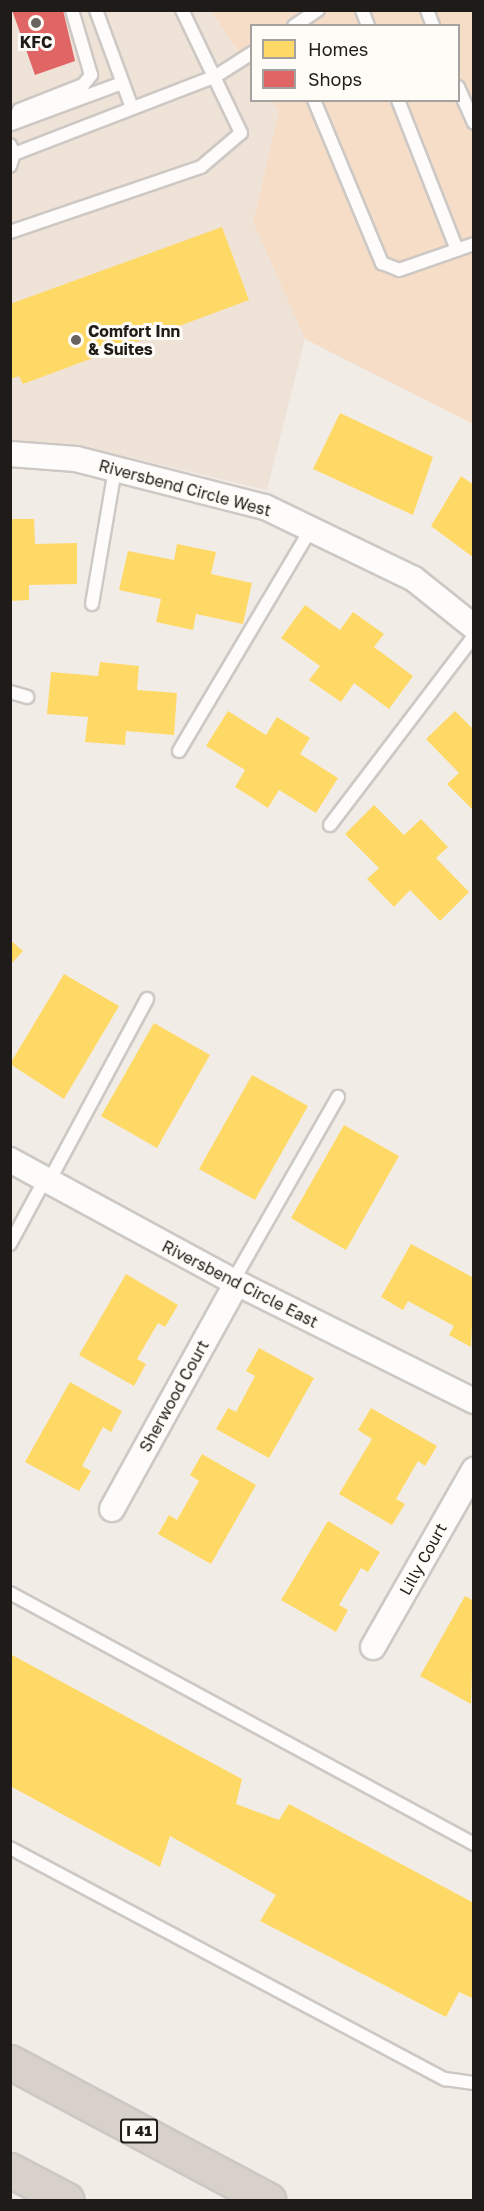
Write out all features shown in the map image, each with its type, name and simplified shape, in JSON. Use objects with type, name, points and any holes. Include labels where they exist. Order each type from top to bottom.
[{"type":"highway","name":"I 41","points":[[10,2062],[267,2200]]},
{"type":"highway","points":[[10,2170],[67,2200]]},
{"type":"street","name":"Riversbend Circle West","points":[[10,454],[76,459],[265,507],[414,579],[474,627]]},
{"type":"street","name":"Riversbend Circle East","points":[[10,1160],[46,1182],[235,1282],[474,1401]]},
{"type":"street","name":"Sherwood Court","points":[[112,1509],[235,1282]]},
{"type":"street","name":"Lilly Court","points":[[373,1647],[474,1470]]},
{"type":"lane","points":[[12,124],[19,110],[83,85],[91,75],[72,10]]},
{"type":"lane","points":[[96,10],[132,108]]},
{"type":"lane","points":[[10,232],[201,167],[241,133],[216,76],[182,10]]},
{"type":"lane","points":[[297,24],[318,10]]},
{"type":"lane","points":[[427,10],[433,24]]},
{"type":"lane","points":[[12,155],[216,76],[250,54]]},
{"type":"lane","points":[[12,124],[122,83]]},
{"type":"lane","points":[[460,89],[474,123]]},
{"type":"lane","points":[[315,102],[382,263],[399,270],[474,244]]},
{"type":"lane","points":[[399,102],[457,250]]},
{"type":"lane","points":[[92,604],[115,469]]},
{"type":"lane","points":[[179,751],[311,530]]},
{"type":"lane","points":[[330,825],[474,636]]},
{"type":"lane","points":[[10,692],[27,697]]},
{"type":"lane","points":[[10,1244],[147,999]]},
{"type":"lane","points":[[235,1282],[338,1097]]},
{"type":"lane","points":[[10,1593],[474,1844]]},
{"type":"lane","points":[[10,1848],[445,2079],[474,2083]]},
{"type":"shaded area","points":[[11,11],[211,11],[250,70],[250,102],[272,102],[279,111],[253,222],[305,339],[267,490],[90,448],[11,443]]},
{"type":"shaded area","points":[[211,11],[473,11],[473,424],[305,339],[253,222],[279,111],[272,102],[460,102],[460,24],[250,24],[250,70]]},
{"type":"building: Homes","name":"Comfort Inn & Suites","points":[[222,227],[249,300],[23,384],[19,376],[10,379],[10,304]]},
{"type":"building: Homes","points":[[340,413],[433,457],[413,515],[313,469]]},
{"type":"building: Homes","points":[[461,476],[474,485],[474,558],[431,526]]},
{"type":"building: Homes","points":[[10,519],[34,519],[35,544],[77,543],[77,584],[29,585],[29,600],[10,601]]},
{"type":"building: Homes","points":[[177,544],[216,552],[211,574],[252,583],[243,624],[196,614],[193,630],[156,622],[161,599],[119,590],[128,551],[174,560]]},
{"type":"building: Homes","points":[[305,605],[340,630],[353,612],[384,634],[374,647],[413,676],[389,709],[354,683],[341,702],[309,680],[320,666],[281,638]]},
{"type":"building: Homes","points":[[100,662],[139,666],[137,690],[177,693],[174,735],[126,731],[125,745],[85,742],[88,717],[47,714],[51,672],[98,676]]},
{"type":"building: Homes","points":[[228,711],[266,735],[277,717],[310,738],[300,754],[338,778],[316,813],[279,790],[268,808],[235,787],[245,770],[206,746]]},
{"type":"building: Homes","points":[[455,711],[474,730],[474,811],[447,784],[459,773],[426,739]]},
{"type":"building: Homes","points":[[374,805],[404,835],[421,819],[448,847],[436,858],[469,892],[440,921],[410,890],[394,907],[367,879],[379,868],[345,834]]},
{"type":"building: Homes","points":[[10,940],[23,951],[10,965]]},
{"type":"building: Homes","points":[[64,974],[119,1006],[64,1099],[10,1064]]},
{"type":"building: Homes","points":[[154,1023],[210,1055],[157,1148],[101,1116]]},
{"type":"building: Homes","points":[[252,1075],[308,1106],[255,1200],[199,1169]]},
{"type":"building: Homes","points":[[344,1125],[399,1156],[346,1250],[291,1218]]},
{"type":"building: Homes","points":[[411,1244],[474,1278],[471,1347],[449,1335],[454,1326],[408,1301],[403,1310],[381,1297]]},
{"type":"building: Homes","points":[[126,1274],[178,1305],[165,1327],[158,1323],[137,1359],[146,1364],[134,1386],[79,1355]]},
{"type":"building: Homes","points":[[259,1348],[314,1378],[269,1458],[216,1429],[228,1408],[236,1412],[255,1376],[246,1371]]},
{"type":"building: Homes","points":[[70,1382],[122,1411],[111,1432],[103,1427],[82,1466],[91,1471],[79,1491],[25,1462]]},
{"type":"building: Homes","points":[[371,1408],[437,1446],[425,1466],[418,1461],[396,1499],[405,1504],[392,1525],[339,1494],[372,1439],[358,1430]]},
{"type":"building: Homes","points":[[202,1454],[256,1485],[211,1564],[158,1534],[169,1515],[177,1520],[199,1481],[190,1475]]},
{"type":"building: Homes","points":[[328,1521],[380,1552],[368,1572],[361,1568],[339,1605],[348,1610],[336,1632],[281,1600]]},
{"type":"building: Homes","points":[[465,1596],[474,1601],[471,1704],[420,1676]]},
{"type":"building: Homes","points":[[12,1655],[242,1779],[236,1804],[279,1820],[289,1804],[474,1903],[474,1999],[459,1992],[446,2017],[260,1921],[276,1895],[170,1836],[160,1867],[10,1786]]},
{"type":"building: Shops","points":[[12,10],[63,10],[75,61],[35,75]]},
{"type":"place","name":"KFC","points":[[36,23]]},
{"type":"place","name":"Comfort Inn & Suites","points":[[76,340]]}]
